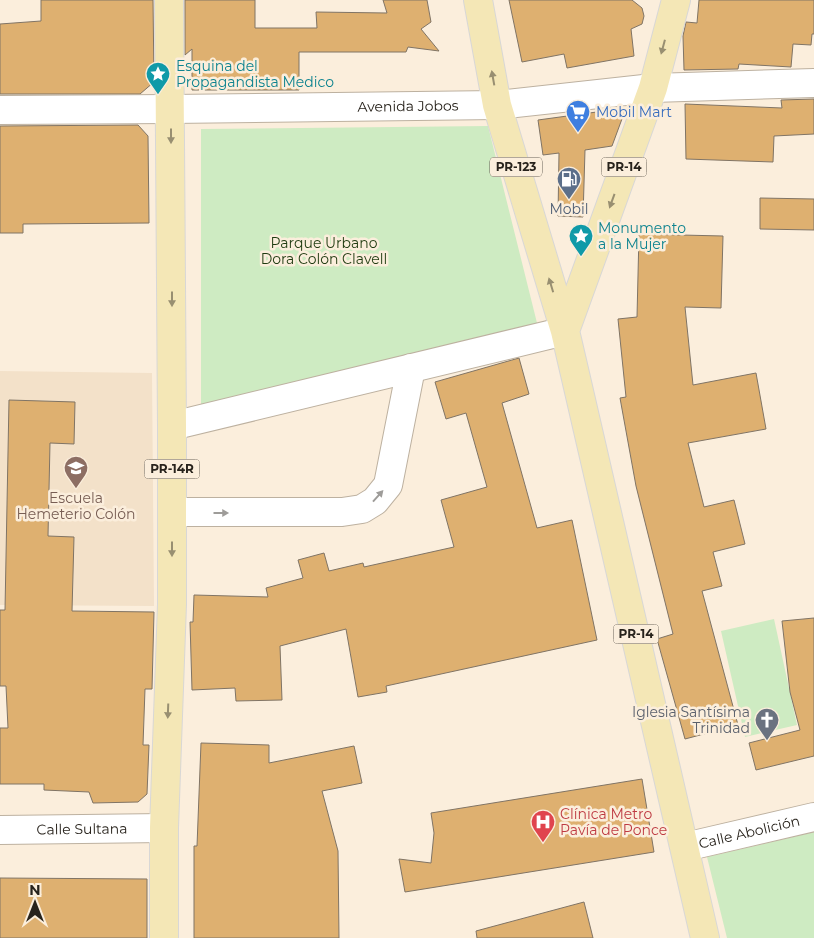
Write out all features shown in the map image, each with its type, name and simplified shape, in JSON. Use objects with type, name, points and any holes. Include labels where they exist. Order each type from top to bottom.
[{"type":"main road","name":"PR-14R","points":[[164,938],[164,828],[172,604],[170,0]]},
{"type":"main road","name":"PR-123","points":[[478,0],[498,105],[565,331]]},
{"type":"main road","name":"PR-14","points":[[676,0],[653,88],[565,331],[705,938]]},
{"type":"street","name":"Avenida Jobos","points":[[0,110],[498,105],[653,88],[814,83]]},
{"type":"street","points":[[172,426],[565,331]]},
{"type":"street","points":[[172,512],[342,512],[362,509],[375,501],[388,485],[411,368]]},
{"type":"street","name":"Calle Abolición","points":[[685,847],[814,817]]},
{"type":"street","name":"Calle Sultana","points":[[0,830],[164,828]]},
{"type":"shaded area","name":"Escuela Hemeterio Colón","points":[[0,371],[152,373],[154,606],[0,605]]},
{"type":"green space","name":"Parque Urbano Dora Colón Clavell","points":[[488,126],[538,327],[201,406],[201,129]]},
{"type":"green space","points":[[774,619],[797,725],[745,737],[721,631]]},
{"type":"green space","points":[[814,832],[814,938],[727,938],[707,857]]},
{"type":"building","points":[[41,0],[153,0],[154,82],[140,94],[0,94],[0,24],[41,21]]},
{"type":"building","points":[[185,0],[255,0],[255,28],[317,28],[316,12],[387,13],[383,0],[427,0],[431,22],[421,29],[439,51],[408,47],[406,52],[299,52],[299,90],[192,90],[192,49],[185,55]]},
{"type":"building","points":[[509,0],[632,0],[642,8],[644,16],[642,24],[631,29],[634,56],[567,68],[564,54],[522,62]]},
{"type":"building","points":[[699,0],[814,0],[814,34],[812,34],[811,45],[793,44],[791,67],[739,64],[738,69],[684,70],[683,36],[686,22],[697,23]]},
{"type":"building","points":[[814,99],[814,134],[774,136],[773,162],[686,159],[685,104],[782,108],[781,100]]},
{"type":"building","name":"Mobil Mart","points":[[626,108],[612,146],[585,150],[583,217],[558,216],[559,153],[543,155],[538,120]]},
{"type":"building","points":[[138,125],[148,136],[149,223],[23,224],[23,233],[0,233],[0,126]]},
{"type":"building","points":[[760,198],[814,199],[814,230],[760,229]]},
{"type":"building","points":[[639,234],[723,236],[721,308],[685,307],[693,385],[756,373],[766,429],[688,443],[704,507],[734,500],[745,544],[713,552],[722,586],[702,591],[738,725],[685,739],[657,639],[673,634],[636,486],[620,398],[626,397],[618,319],[637,317]]},
{"type":"building","points":[[519,358],[529,394],[502,403],[537,528],[572,520],[597,640],[386,686],[387,692],[358,697],[346,629],[280,646],[282,700],[236,701],[235,688],[192,690],[190,622],[193,622],[194,595],[268,597],[266,588],[303,578],[298,560],[324,553],[329,571],[363,563],[364,567],[454,547],[441,500],[487,487],[466,413],[446,419],[435,382]]},
{"type":"building","points":[[9,400],[75,402],[74,444],[50,443],[48,536],[74,537],[72,611],[154,612],[152,689],[145,689],[143,745],[149,745],[147,794],[138,802],[93,803],[89,792],[44,790],[44,784],[0,784],[0,728],[8,728],[6,686],[0,686],[0,610],[5,610]]},
{"type":"building","points":[[814,618],[814,756],[756,770],[749,743],[800,730],[790,692],[782,621]]},
{"type":"building","points":[[201,743],[269,745],[269,763],[354,746],[362,783],[322,791],[338,851],[339,938],[194,938],[194,846],[197,846]]},
{"type":"building","name":"Clínica Metro Pavía de Ponce","points":[[642,779],[654,852],[405,892],[399,859],[431,863],[434,833],[431,813]]},
{"type":"building","points":[[0,878],[147,879],[147,938],[0,938]]},
{"type":"building","points":[[584,902],[593,938],[477,938],[476,931]]},
{"type":"place","name":"Esquina del Propagandista Medico","points":[[158,95]]},
{"type":"place","name":"Mobil Mart","points":[[578,133]]},
{"type":"place","name":"Mobil","points":[[569,200]]},
{"type":"place","name":"Monumento a la Mujer","points":[[581,257]]},
{"type":"place","name":"Escuela Hemeterio Colón","points":[[76,489]]},
{"type":"place","name":"Iglesia Santísima Trinidad","points":[[767,741]]},
{"type":"place","name":"Clínica Metro Pavía de Ponce","points":[[543,843]]}]
